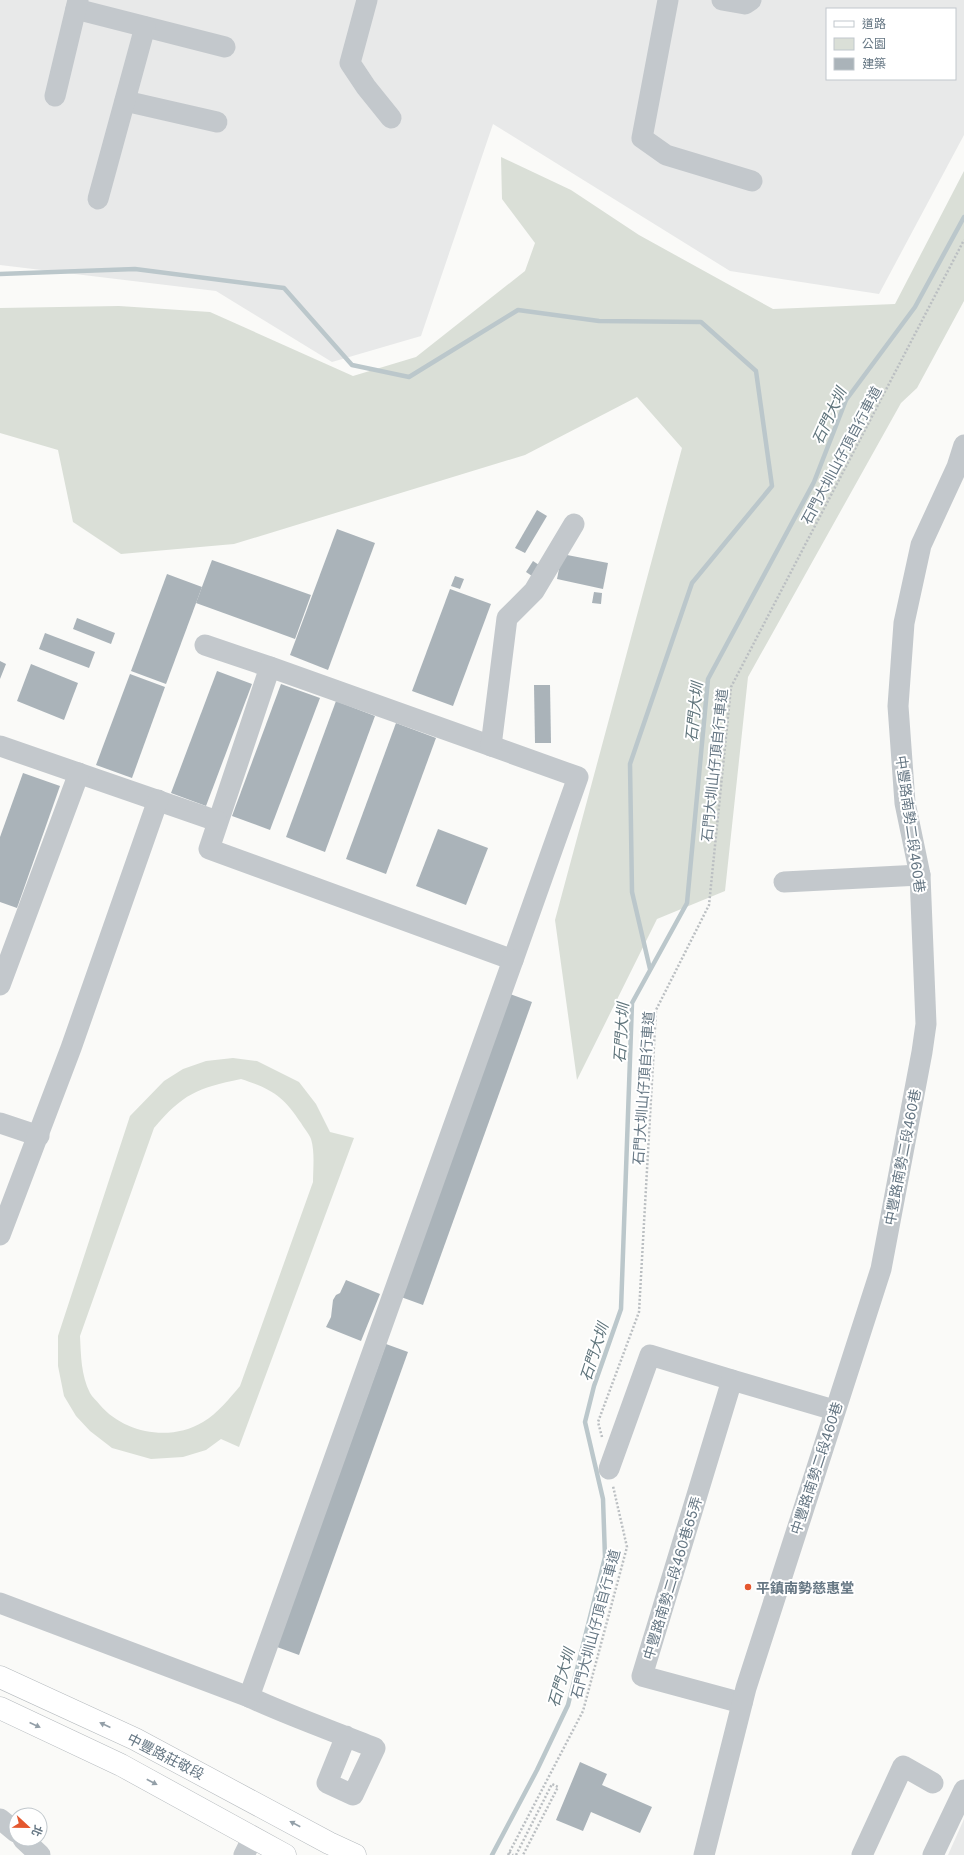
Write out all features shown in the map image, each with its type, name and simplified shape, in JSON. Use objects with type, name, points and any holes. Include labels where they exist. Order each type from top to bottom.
[{"type":"main road","name":"中豐路莊敬段","points":[[0,1677],[135,1739],[329,1843],[355,1855]]},
{"type":"main road","name":"中豐路莊敬段","points":[[0,1708],[121,1766],[249,1846],[285,1855]]},
{"type":"street","points":[[367,0],[350,63],[366,87],[391,118]]},
{"type":"street","points":[[668,0],[642,138],[666,156],[752,181]]},
{"type":"street","points":[[722,0],[748,2]]},
{"type":"street","points":[[55,96],[77,5],[145,27],[225,47]]},
{"type":"street","points":[[98,198],[145,27]]},
{"type":"street","points":[[124,100],[218,122]]},
{"type":"street","name":"中豐路南勢二段460巷","points":[[704,1855],[742,1703],[834,1410],[881,1269],[918,1073],[926,1024],[920,875],[905,802],[898,706],[904,624],[921,545],[957,467],[964,445]]},
{"type":"street","points":[[491,746],[507,618],[534,591],[574,524]]},
{"type":"street","points":[[205,645],[578,777],[249,1697]]},
{"type":"street","points":[[270,667],[217,821],[209,849],[512,960]]},
{"type":"street","points":[[0,746],[217,821]]},
{"type":"street","points":[[0,985],[79,773]]},
{"type":"street","points":[[0,1235],[39,1136],[158,800]]},
{"type":"street","points":[[784,882],[920,875]]},
{"type":"street","points":[[0,1123],[39,1136]]},
{"type":"street","points":[[609,1469],[650,1355],[834,1410]]},
{"type":"street","name":"中豐路南勢二段460巷65弄","points":[[732,1380],[642,1676],[742,1703]]},
{"type":"street","points":[[0,1602],[249,1697],[346,1736]]},
{"type":"street","points":[[862,1855],[903,1766],[933,1783]]},
{"type":"street","points":[[933,1855],[964,1790]]},
{"type":"street","points":[[0,1819],[8,1826]]},
{"type":"street","points":[[32,1847],[40,1855]]},
{"type":"path","name":"石門大圳山仔頂自行車道","points":[[602,1437],[598,1422],[639,1312],[656,1010],[709,905],[731,687],[964,240]]},
{"type":"path","name":"石門大圳山仔頂自行車道","points":[[523,1855],[558,1787],[552,1784],[515,1855],[509,1854],[583,1711],[627,1547],[609,1469]]},
{"type":"shaded area","points":[[0,0],[964,0],[964,135],[879,294],[730,271],[493,124],[421,336],[332,362],[216,291],[0,265]]},
{"type":"shaded area","points":[[964,1819],[964,1855],[948,1855]]},
{"type":"green space","points":[[501,157],[571,190],[639,235],[773,309],[895,304],[964,171],[964,301],[917,388],[901,403],[748,677],[725,891],[657,919],[577,1080],[555,920],[682,448],[637,397],[525,455],[234,544],[121,554],[73,522],[58,450],[0,433],[0,308],[119,306],[210,312],[353,376],[416,357],[525,271],[535,243],[502,199]]},
{"type":"green space","points":[[233,1058],[257,1061],[299,1082],[316,1104],[330,1132],[354,1138],[239,1447],[221,1439],[206,1450],[183,1457],[151,1459],[112,1448],[90,1431],[76,1416],[64,1396],[58,1366],[58,1336],[130,1116],[164,1081],[183,1069],[206,1061]],"holes":[[[241,1079],[269,1090],[282,1100],[295,1114],[311,1139],[314,1160],[313,1182],[240,1386],[223,1406],[203,1422],[176,1432],[148,1432],[134,1428],[110,1415],[91,1394],[83,1372],[80,1336],[154,1128],[174,1107],[192,1094],[202,1089]]]},
{"type":"building","points":[[537,510],[547,516],[525,553],[515,548]]},
{"type":"building","points":[[337,529],[375,543],[328,670],[290,655]]},
{"type":"building","points":[[562,554],[608,563],[603,589],[557,579]]},
{"type":"building","points":[[212,560],[311,595],[295,639],[196,603]]},
{"type":"building","points":[[533,561],[539,565],[532,576],[526,572]]},
{"type":"building","points":[[167,574],[202,587],[166,684],[131,671]]},
{"type":"building","points":[[455,576],[464,579],[460,589],[451,586]]},
{"type":"building","points":[[450,589],[491,604],[453,706],[412,691]]},
{"type":"building","points":[[594,592],[602,593],[601,604],[592,603]]},
{"type":"building","points":[[77,618],[115,633],[111,644],[73,629]]},
{"type":"building","points":[[45,633],[95,652],[89,668],[39,649]]},
{"type":"building","points":[[0,661],[6,664],[0,679]]},
{"type":"building","points":[[31,664],[78,683],[64,720],[17,701]]},
{"type":"building","points":[[217,671],[252,684],[206,806],[171,793]]},
{"type":"building","points":[[130,674],[165,687],[132,778],[96,765]]},
{"type":"building","points":[[281,684],[320,698],[270,830],[232,816]]},
{"type":"building","points":[[534,685],[550,685],[551,743],[535,743]]},
{"type":"building","points":[[336,701],[375,716],[325,852],[286,837]]},
{"type":"building","points":[[396,723],[436,738],[386,874],[346,859]]},
{"type":"building","points":[[23,773],[60,786],[17,908],[0,902],[0,837]]},
{"type":"building","points":[[438,829],[488,848],[466,905],[416,886]]},
{"type":"building","points":[[510,994],[532,1002],[423,1305],[401,1297]]},
{"type":"building","points":[[346,1280],[380,1294],[361,1341],[326,1327],[331,1317],[333,1300],[336,1295],[340,1293]]},
{"type":"building","points":[[386,1344],[408,1352],[299,1655],[277,1647]]},
{"type":"building","points":[[580,1762],[607,1774],[602,1785],[652,1807],[640,1833],[591,1812],[583,1831],[556,1820]]},
{"type":"waterway","name":"石門大圳","points":[[492,1855],[537,1770],[568,1705],[605,1557],[603,1499],[585,1422],[594,1386],[621,1309],[632,1003],[687,903],[708,679],[814,482],[846,400],[915,307],[964,217]]},
{"type":"waterway","points":[[0,274],[135,269],[284,288],[352,365],[409,377],[518,310],[599,321],[701,322],[756,371],[772,486],[692,583],[630,764],[632,892],[650,969]]},
{"type":"place","name":"平鎮南勢慈惠堂","points":[[748,1587]]}]
